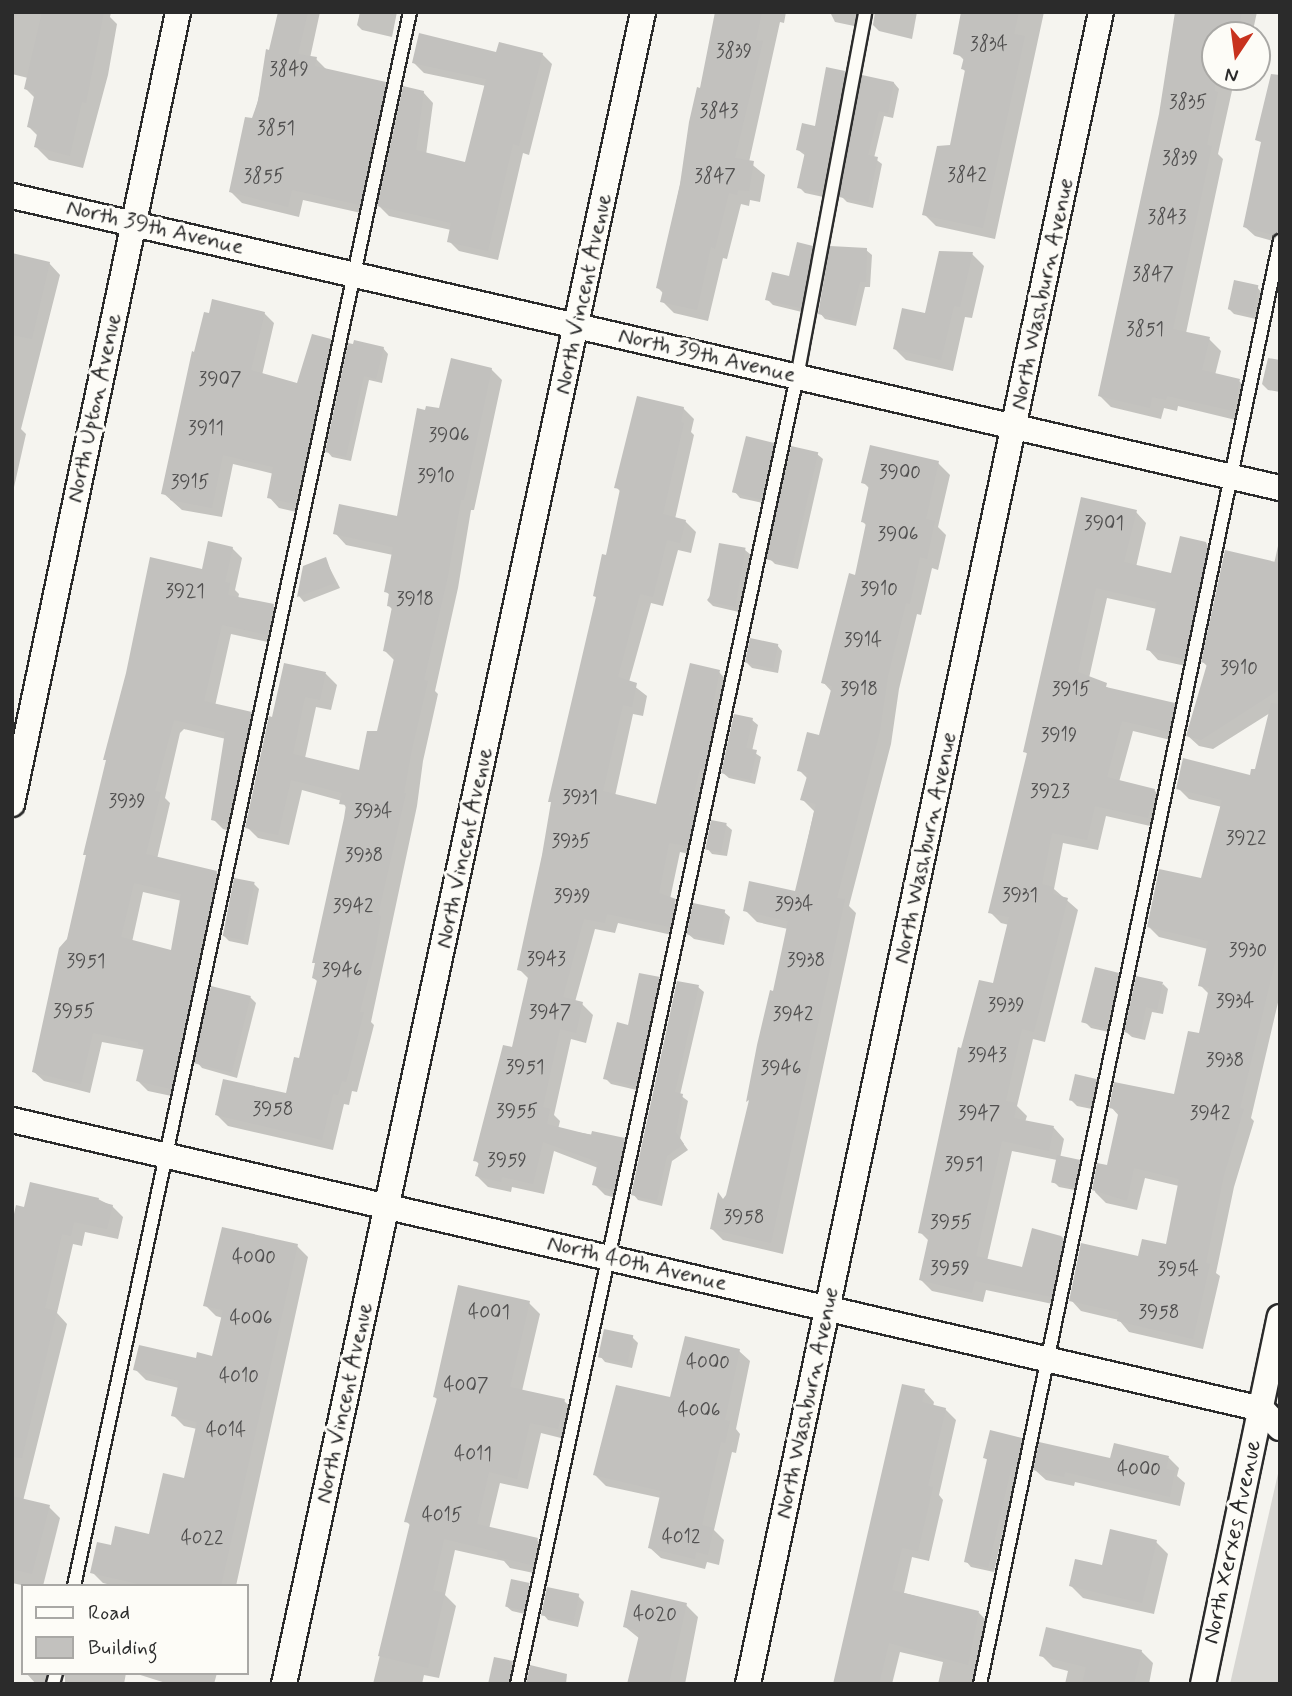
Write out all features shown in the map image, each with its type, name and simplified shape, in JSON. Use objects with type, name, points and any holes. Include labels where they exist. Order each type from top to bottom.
[{"type":"street","name":"North Upton Avenue","points":[[12,804],[178,12]]},
{"type":"street","name":"North Vincent Avenue","points":[[284,1684],[577,326],[642,12]]},
{"type":"street","name":"North Washburn Avenue","points":[[748,1684],[1016,427],[1101,12]]},
{"type":"street","name":"North 39th Avenue","points":[[12,195],[1280,488]]},
{"type":"street","name":"North 40th Avenue","points":[[12,1120],[1049,1360],[1271,1404]]},
{"type":"street","name":"North Xerxes Avenue","points":[[1203,1684],[1271,1404],[1280,1317]]},
{"type":"street","points":[[1271,1404],[1280,1428]]},
{"type":"lane","points":[[74,1584],[410,12]]},
{"type":"lane","points":[[517,1684],[797,377],[865,12]]},
{"type":"lane","points":[[981,1684],[1280,241]]},
{"type":"shaded area","points":[[1280,1465],[1280,1684],[1230,1684]]},
{"type":"building","points":[[42,12],[104,12],[86,103],[82,102],[70,156],[34,147],[38,130],[27,127],[35,92],[24,89]]},
{"type":"building","points":[[278,12],[308,12],[298,54],[317,57],[315,66],[386,82],[360,205],[292,190],[288,207],[229,192],[245,117],[252,118],[258,101],[266,49],[269,50]]},
{"type":"building","points":[[715,12],[762,12],[756,40],[763,41],[735,158],[754,161],[749,191],[738,190],[737,195],[729,193],[715,249],[711,247],[697,310],[660,302],[663,290],[656,288],[680,184],[689,122],[697,87],[700,88]]},
{"type":"building","points":[[961,12],[1019,12],[1014,34],[1025,36],[983,228],[922,215],[937,146],[950,145],[965,70],[961,69],[964,57],[953,54]]},
{"type":"building","points":[[1175,12],[1242,12],[1240,21],[1201,21],[1201,91],[1218,92],[1207,145],[1212,146],[1173,329],[1210,337],[1202,370],[1240,379],[1233,411],[1167,396],[1166,400],[1152,397],[1150,408],[1098,396],[1159,114]]},
{"type":"building","points":[[419,33],[496,52],[499,42],[543,53],[519,146],[513,144],[488,251],[447,242],[451,223],[377,206],[403,86],[424,91],[416,150],[465,162],[486,79],[412,63]]},
{"type":"building","points":[[826,67],[845,71],[822,193],[797,188],[805,152],[796,150],[802,123],[815,126]]},
{"type":"building","points":[[1271,74],[1280,75],[1280,232],[1274,235],[1243,227],[1261,142],[1255,140],[1267,91],[1271,91]]},
{"type":"building","points":[[862,75],[894,82],[888,113],[879,111],[868,155],[878,157],[868,203],[839,197]]},
{"type":"building","points":[[797,242],[813,246],[801,308],[765,300],[772,272],[789,276]]},
{"type":"building","points":[[830,246],[867,248],[866,282],[860,282],[850,322],[818,314]]},
{"type":"building","points":[[939,251],[973,252],[960,307],[954,306],[941,360],[893,349],[902,308],[925,313]]},
{"type":"building","points":[[12,253],[50,262],[32,339],[12,335]]},
{"type":"building","points":[[1234,280],[1258,285],[1252,315],[1228,309]]},
{"type":"building","points":[[212,299],[265,312],[251,370],[297,383],[312,334],[331,339],[295,504],[267,498],[273,467],[223,455],[212,508],[170,500],[171,496],[161,494],[192,351],[194,352],[204,312],[209,313]]},
{"type":"building","points":[[354,340],[384,347],[376,379],[364,376],[346,457],[325,452],[348,343],[353,344]]},
{"type":"building","points":[[451,358],[492,368],[464,500],[461,500],[448,576],[424,680],[428,681],[378,915],[381,916],[375,952],[360,1012],[364,1012],[346,1082],[342,1081],[338,1095],[333,1094],[322,1140],[215,1115],[223,1079],[286,1093],[294,1057],[299,1058],[317,980],[312,978],[315,963],[312,963],[346,805],[339,804],[342,793],[291,780],[278,835],[245,828],[269,716],[272,717],[284,663],[326,672],[320,700],[305,697],[293,754],[359,770],[367,731],[377,731],[395,654],[383,651],[392,607],[387,606],[389,593],[384,592],[393,547],[333,534],[339,504],[397,516],[417,408],[439,408]]},
{"type":"building","points":[[637,396],[684,407],[681,422],[684,423],[663,514],[686,520],[680,543],[667,540],[653,597],[640,594],[618,677],[637,683],[632,707],[623,705],[603,791],[656,804],[690,663],[720,670],[712,709],[717,710],[704,769],[700,768],[689,816],[694,816],[688,846],[669,843],[659,893],[676,899],[670,927],[607,914],[605,923],[584,919],[563,997],[583,1002],[576,1033],[560,1029],[543,1107],[550,1109],[547,1124],[591,1135],[592,1131],[625,1138],[614,1190],[592,1185],[598,1162],[543,1142],[533,1184],[502,1177],[501,1182],[475,1176],[479,1162],[473,1161],[503,1045],[512,1047],[529,973],[517,970],[542,855],[551,802],[548,802],[596,597],[593,596],[602,554],[606,555],[620,489],[614,488]]},
{"type":"building","points":[[746,436],[774,443],[760,499],[732,492]]},
{"type":"building","points":[[870,445],[939,461],[926,519],[935,521],[927,559],[920,557],[910,604],[906,603],[888,676],[880,731],[837,898],[845,899],[771,1243],[710,1229],[718,1192],[723,1199],[726,1195],[749,1100],[746,1102],[757,1045],[770,990],[773,991],[788,921],[743,911],[749,881],[795,891],[816,804],[800,800],[808,773],[797,771],[807,732],[819,735],[832,686],[821,683],[849,573],[855,575],[866,523],[861,522],[869,485],[861,483]]},
{"type":"building","points":[[791,446],[818,452],[792,565],[765,559]]},
{"type":"building","points":[[1081,497],[1137,510],[1124,562],[1171,573],[1180,536],[1206,542],[1208,547],[1184,659],[1146,650],[1157,602],[1096,588],[1078,672],[1107,683],[1106,687],[1175,703],[1169,732],[1122,721],[1107,777],[1155,789],[1148,818],[1095,806],[1087,840],[1052,833],[1042,884],[1054,887],[1053,894],[1068,898],[1034,1032],[1022,1029],[1006,1101],[1017,1103],[1014,1118],[1054,1126],[1049,1151],[1002,1141],[976,1256],[1022,1267],[1032,1228],[1061,1236],[1064,1239],[1052,1297],[975,1281],[972,1293],[919,1280],[929,1235],[918,1233],[958,1047],[961,1048],[979,980],[993,983],[1009,917],[988,913],[1027,753],[1023,752]]},
{"type":"building","points":[[208,541],[233,547],[225,582],[230,583],[228,595],[274,604],[267,635],[222,625],[204,701],[252,712],[228,824],[211,820],[225,732],[174,720],[155,791],[161,792],[146,854],[217,871],[171,1089],[136,1081],[144,1047],[138,1045],[138,1042],[93,1033],[81,1084],[32,1072],[59,948],[67,939],[86,855],[83,855],[106,760],[103,760],[126,673],[150,557],[202,569]],"holes":[[[134,883],[181,894],[171,950],[121,937]]]},
{"type":"building","points":[[719,543],[746,548],[735,607],[709,602]]},
{"type":"building","points":[[1225,550],[1280,563],[1280,689],[1201,740],[1186,736],[1207,664],[1201,662]]},
{"type":"building","points":[[326,557],[335,583],[297,597],[303,566]]},
{"type":"building","points":[[750,638],[778,644],[773,668],[745,662]]},
{"type":"building","points":[[1271,703],[1280,704],[1280,941],[1240,1108],[1244,1109],[1224,1175],[1206,1263],[1210,1264],[1193,1339],[1117,1321],[1119,1312],[1069,1301],[1081,1243],[1138,1256],[1142,1239],[1166,1244],[1179,1179],[1134,1168],[1127,1201],[1092,1190],[1097,1163],[1107,1165],[1119,1110],[1109,1108],[1114,1082],[1174,1094],[1188,1031],[1199,1033],[1209,988],[1198,986],[1208,941],[1147,927],[1159,869],[1201,878],[1222,800],[1176,789],[1183,758],[1250,775],[1251,769],[1255,769]]},
{"type":"building","points":[[734,714],[753,718],[746,748],[757,750],[750,780],[721,773]]},
{"type":"building","points":[[711,820],[727,823],[721,853],[705,849]]},
{"type":"building","points":[[234,878],[255,882],[243,940],[223,936]]},
{"type":"building","points":[[693,903],[725,910],[719,941],[686,934]]},
{"type":"building","points":[[1095,967],[1119,973],[1105,1028],[1081,1022]]},
{"type":"building","points":[[639,973],[660,977],[636,1086],[603,1079],[617,1022],[628,1025]]},
{"type":"building","points":[[1136,976],[1163,982],[1157,1010],[1146,1007],[1140,1036],[1124,1032]]},
{"type":"building","points":[[677,981],[699,985],[675,1092],[683,1094],[676,1132],[684,1144],[667,1156],[657,1201],[631,1195]]},
{"type":"building","points":[[211,986],[251,996],[232,1073],[192,1063]]},
{"type":"building","points":[[1075,1074],[1097,1079],[1091,1105],[1069,1100]]},
{"type":"building","points":[[1057,1155],[1080,1160],[1075,1187],[1051,1182]]},
{"type":"building","points":[[30,1182],[99,1198],[98,1201],[113,1205],[107,1229],[74,1222],[71,1236],[62,1234],[45,1308],[57,1311],[22,1458],[12,1457],[12,1223],[16,1205],[24,1207]]},
{"type":"building","points":[[222,1227],[298,1244],[221,1584],[138,1584],[90,1573],[97,1542],[111,1545],[115,1526],[149,1534],[163,1473],[184,1478],[197,1422],[171,1416],[179,1381],[133,1370],[139,1345],[196,1358],[197,1352],[212,1356],[223,1310],[203,1306]]},
{"type":"building","points":[[458,1285],[530,1301],[510,1387],[565,1399],[558,1429],[530,1423],[517,1479],[489,1472],[477,1524],[538,1538],[531,1565],[497,1557],[498,1552],[444,1539],[433,1590],[445,1593],[428,1668],[378,1656],[410,1523],[404,1522],[437,1398],[433,1397]]},
{"type":"building","points":[[604,1329],[633,1335],[627,1364],[598,1357]]},
{"type":"building","points":[[685,1336],[740,1349],[725,1420],[730,1421],[725,1443],[721,1442],[702,1525],[714,1528],[708,1555],[696,1552],[695,1559],[648,1548],[661,1491],[593,1475],[616,1385],[670,1397]]},
{"type":"building","points":[[902,1384],[925,1389],[922,1402],[946,1408],[928,1486],[933,1487],[918,1551],[902,1548],[892,1590],[979,1611],[968,1665],[889,1643],[879,1684],[833,1684]]},
{"type":"building","points":[[990,1430],[1022,1438],[1016,1466],[1012,1465],[988,1568],[964,1562],[987,1459],[983,1458]]},
{"type":"building","points":[[1039,1442],[1110,1458],[1114,1443],[1169,1456],[1166,1469],[1175,1471],[1170,1497],[1065,1472],[1064,1477],[1033,1470]]},
{"type":"building","points":[[12,1496],[50,1505],[32,1574],[12,1569]]},
{"type":"building","points":[[1110,1529],[1157,1540],[1142,1603],[1069,1586],[1075,1559],[1102,1565]]},
{"type":"building","points":[[511,1579],[530,1583],[524,1610],[505,1606]]},
{"type":"building","points":[[547,1587],[579,1594],[573,1622],[541,1615]]},
{"type":"building","points":[[631,1590],[687,1603],[669,1684],[627,1684],[640,1631],[623,1627]]},
{"type":"building","points":[[1046,1627],[1142,1650],[1134,1684],[1082,1684],[1086,1667],[1039,1656]]},
{"type":"building","points":[[494,1657],[513,1661],[508,1684],[488,1684]]},
{"type":"building","points":[[530,1665],[567,1674],[566,1684],[526,1684]]}]
